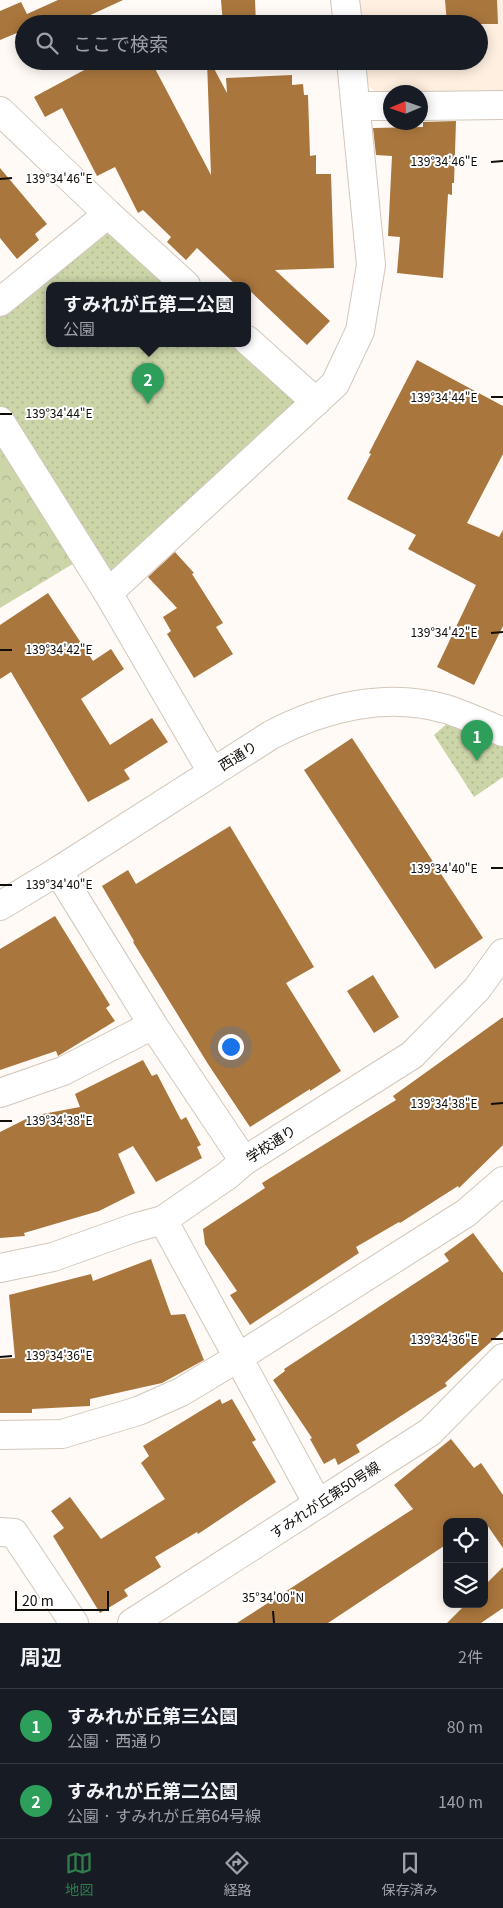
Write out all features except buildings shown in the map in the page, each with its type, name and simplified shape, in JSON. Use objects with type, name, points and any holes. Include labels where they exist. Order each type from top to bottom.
[{"type":"street","points":[[345,0],[347,15]]},
{"type":"street","points":[[108,593],[335,384],[360,332],[371,265],[353,70]]},
{"type":"street","points":[[356,106],[383,106]]},
{"type":"street","points":[[428,106],[503,106]]},
{"type":"street","points":[[0,111],[183,282]]},
{"type":"street","points":[[0,302],[108,214]]},
{"type":"street","points":[[251,344],[316,402]]},
{"type":"street","points":[[0,421],[108,593],[212,772]]},
{"type":"street","name":"西通り","points":[[0,906],[270,735],[293,723],[342,707],[368,703],[403,702],[446,709],[503,732]]},
{"type":"street","points":[[58,871],[152,1026],[244,1161]]},
{"type":"street","name":"学校通り","points":[[0,1268],[53,1257],[134,1228],[163,1220],[228,1175],[244,1161],[412,1055],[477,989],[503,953]]},
{"type":"street","points":[[0,1093],[63,1071],[152,1026]]},
{"type":"street","points":[[0,1435],[62,1434],[129,1414],[181,1392],[466,1213],[503,1181]]},
{"type":"street","points":[[163,1220],[318,1504]]},
{"type":"street","name":"すみれが丘第50号線","points":[[132,1623],[430,1432],[503,1358]]},
{"type":"street","points":[[0,1532],[14,1533],[74,1623]]},
{"type":"shaded area","points":[[356,0],[503,0],[503,91],[428,92],[428,85],[383,85],[383,93],[377,93],[363,81],[362,70],[488,70],[488,15],[357,15]]},
{"type":"green space","points":[[107,230],[166,282],[46,282],[46,347],[238,347],[299,401],[112,576],[0,406],[0,314]]},
{"type":"green space","points":[[0,445],[76,562],[0,608]]},
{"type":"green space","points":[[450,721],[503,745],[503,777],[474,797],[434,735]]},
{"type":"place","name":"すみれが丘第二公園","points":[[148,404]]},
{"type":"place","name":"すみれが丘第三公園","points":[[477,761]]}]
